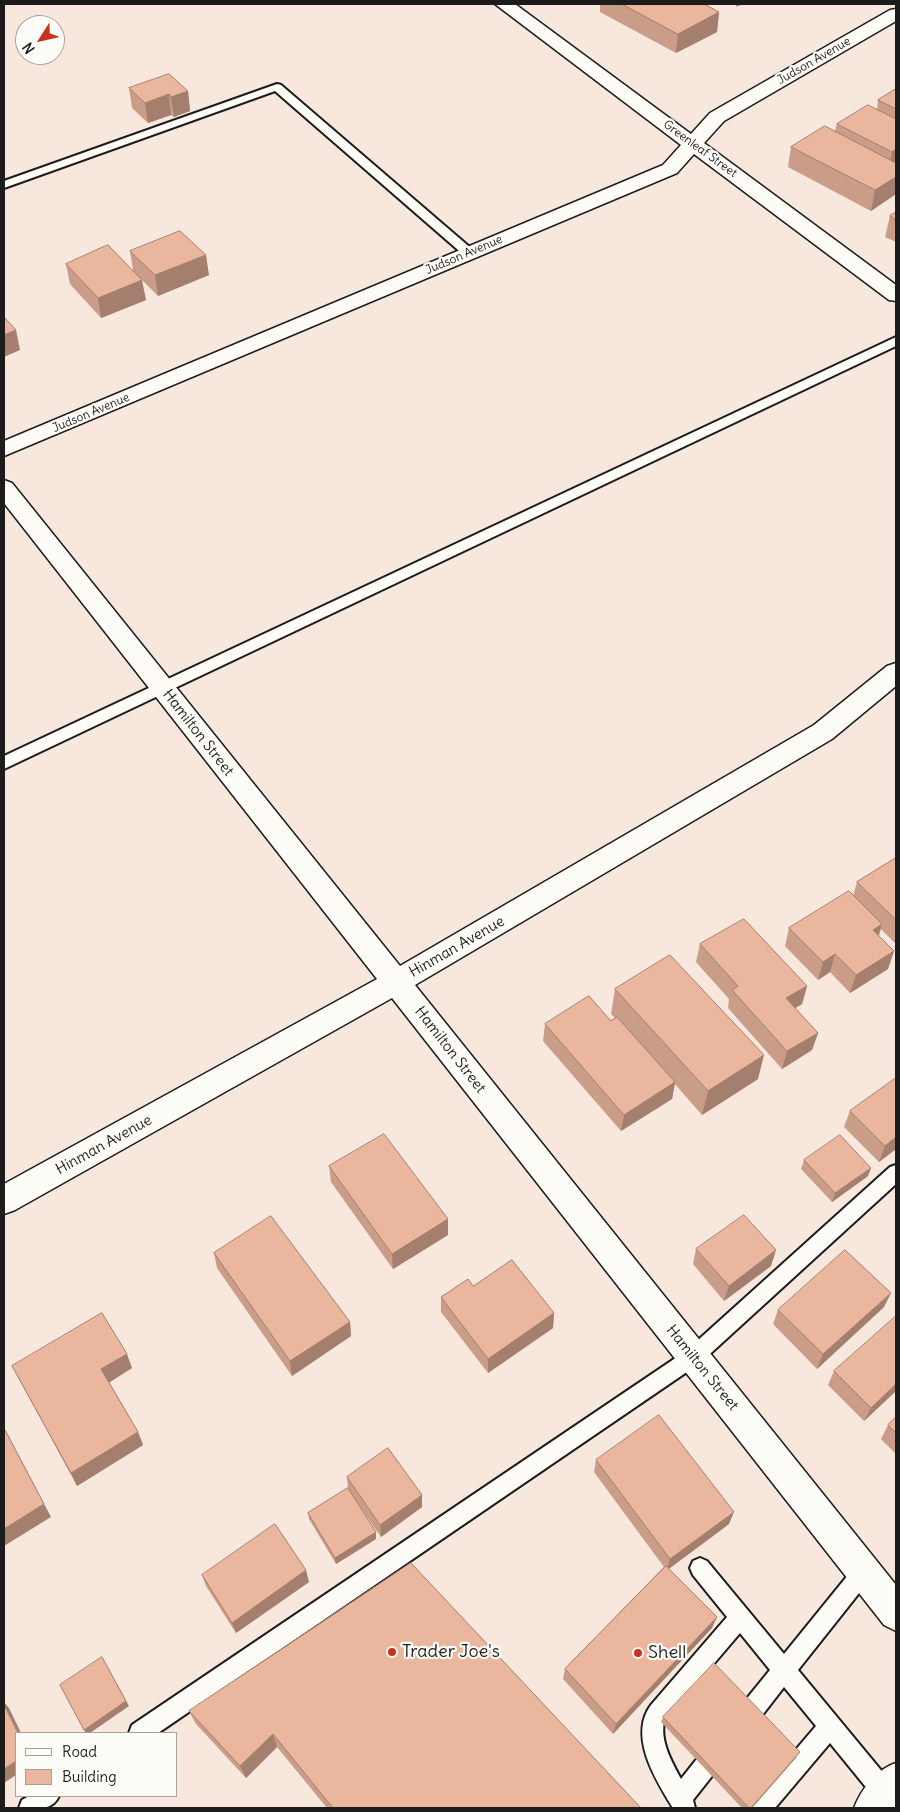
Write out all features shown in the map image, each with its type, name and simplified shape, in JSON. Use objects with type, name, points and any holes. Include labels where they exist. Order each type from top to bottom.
[{"type":"street","name":"Greenleaf Street","points":[[504,4],[895,291]]},
{"type":"street","name":"Judson Avenue","points":[[4,449],[670,169],[717,117],[896,14]]},
{"type":"street","name":"Hamilton Street","points":[[4,488],[896,1612]]},
{"type":"street","name":"Hinman Avenue","points":[[4,1200],[396,982],[823,732],[896,672]]},
{"type":"lane","points":[[4,185],[276,87],[469,253]]},
{"type":"lane","points":[[4,763],[896,341]]},
{"type":"lane","points":[[141,1732],[693,1356],[896,1173]]},
{"type":"lane","points":[[700,1568],[885,1794]]},
{"type":"lane","points":[[752,1710],[864,1571]]},
{"type":"lane","points":[[684,1804],[655,1747],[652,1731],[654,1719],[663,1706],[740,1618]]},
{"type":"lane","points":[[761,1808],[830,1727]]},
{"type":"lane","points":[[684,1804],[704,1768]]},
{"type":"lane","points":[[30,1808],[46,1797]]},
{"type":"building","points":[[622,4],[704,4],[719,12],[678,34]]},
{"type":"building","points":[[169,74],[188,91],[171,97],[169,94],[145,103],[129,88]]},
{"type":"building","points":[[896,89],[896,109],[878,100]]},
{"type":"building","points":[[868,105],[896,119],[896,149],[892,152],[837,124]]},
{"type":"building","points":[[825,126],[896,163],[896,177],[875,190],[791,147]]},
{"type":"building","points":[[896,212],[896,220],[890,216]]},
{"type":"building","points":[[180,231],[206,255],[155,275],[130,251]]},
{"type":"building","points":[[108,245],[142,280],[98,298],[66,264]]},
{"type":"building","points":[[4,317],[16,330],[4,335]]},
{"type":"building","points":[[896,858],[896,920],[857,882]]},
{"type":"building","points":[[849,891],[882,924],[873,930],[894,951],[856,975],[835,954],[823,962],[789,928]]},
{"type":"building","points":[[744,919],[807,986],[786,998],[818,1033],[787,1051],[732,990],[738,986],[700,944]]},
{"type":"building","points":[[670,955],[764,1055],[708,1091],[615,989]]},
{"type":"building","points":[[589,996],[611,1021],[617,1017],[675,1082],[624,1115],[545,1024]]},
{"type":"building","points":[[896,1078],[896,1137],[885,1146],[850,1111]]},
{"type":"building","points":[[384,1134],[448,1219],[392,1254],[329,1166]]},
{"type":"building","points":[[840,1135],[871,1168],[835,1193],[804,1160]]},
{"type":"building","points":[[744,1215],[776,1250],[729,1286],[696,1249]]},
{"type":"building","points":[[271,1216],[350,1322],[290,1361],[214,1253]]},
{"type":"building","points":[[845,1250],[891,1293],[823,1354],[778,1310]]},
{"type":"building","points":[[512,1260],[554,1313],[488,1359],[441,1297],[468,1279],[473,1286]]},
{"type":"building","points":[[102,1313],[127,1354],[101,1369],[138,1432],[71,1473],[12,1366]]},
{"type":"building","points":[[895,1317],[896,1384],[871,1408],[834,1371]]},
{"type":"building","points":[[659,1415],[734,1512],[670,1559],[596,1460]]},
{"type":"building","points":[[896,1417],[896,1433],[888,1425]]},
{"type":"building","points":[[4,1428],[44,1504],[4,1529]]},
{"type":"building","points":[[388,1448],[422,1495],[380,1525],[347,1477]]},
{"type":"building","points":[[348,1488],[376,1532],[335,1558],[308,1513]]},
{"type":"building","points":[[275,1524],[306,1570],[232,1623],[202,1575]]},
{"type":"building","name":"Trader Joe's","points":[[411,1563],[641,1808],[333,1808],[273,1734],[240,1766],[189,1711]]},
{"type":"building","name":"Shell","points":[[666,1566],[717,1617],[616,1724],[565,1669]]},
{"type":"building","points":[[102,1657],[126,1701],[84,1730],[60,1685]]},
{"type":"building","name":"Shell","points":[[714,1663],[800,1752],[751,1808],[663,1717]]},
{"type":"building","points":[[4,1705],[18,1732],[15,1732],[15,1762],[4,1769]]},
{"type":"place","name":"Trader Joe's","points":[[392,1652]]},
{"type":"place","name":"Shell","points":[[638,1653]]}]
